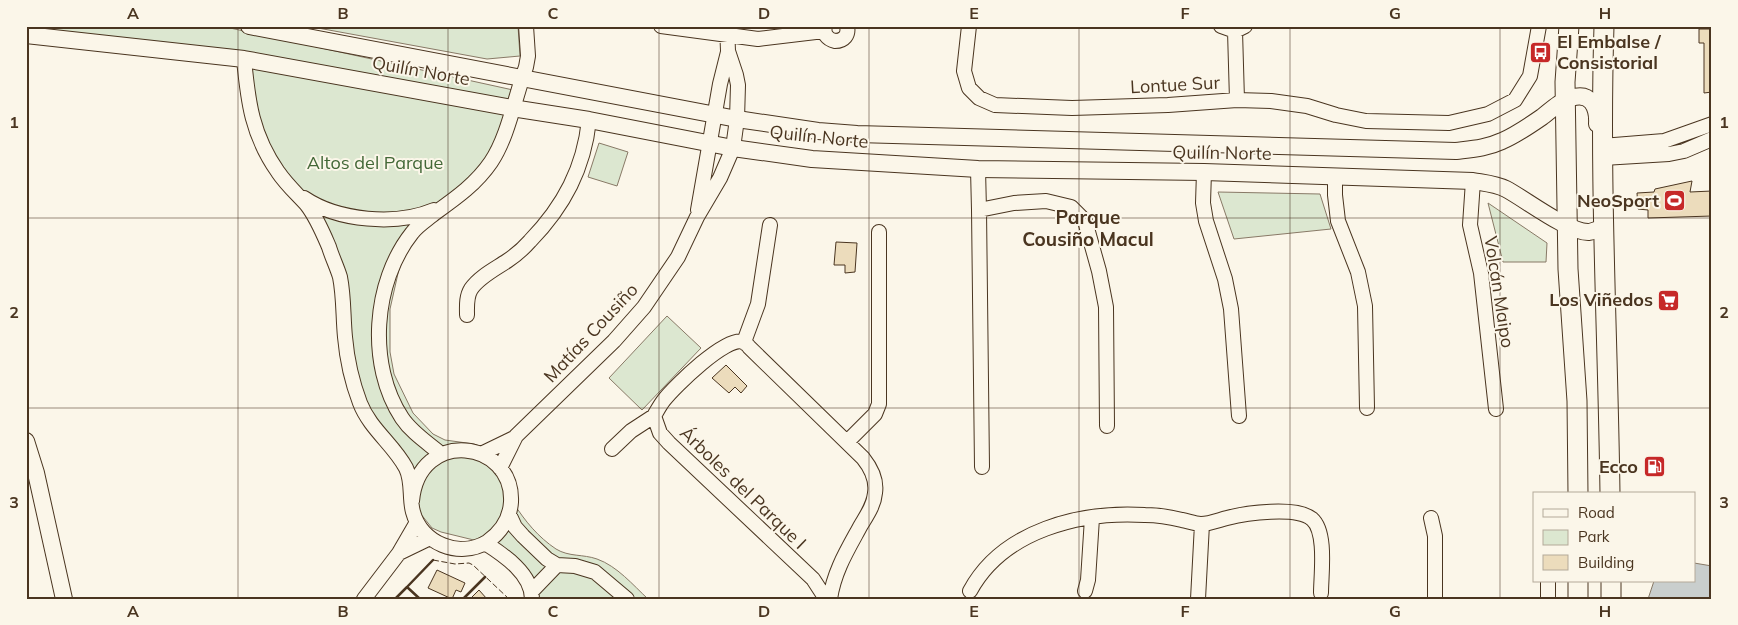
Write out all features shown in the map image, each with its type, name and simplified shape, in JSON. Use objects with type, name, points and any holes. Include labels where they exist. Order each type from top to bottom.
[{"type":"main road","points":[[1569,26],[1565,64],[1567,225],[1568,270],[1577,401],[1578,492]]},
{"type":"main road","points":[[1604,26],[1602,152],[1610,492]]},
{"type":"main road","points":[[1578,582],[1578,599]]},
{"type":"main road","points":[[1611,582],[1611,599]]},
{"type":"street","points":[[441,454],[412,430],[393,401],[384,380],[380,358],[380,339],[384,298],[389,276],[413,231],[473,184],[500,149],[526,67],[528,56],[526,26]]},
{"type":"street","points":[[662,26],[727,30],[758,39],[825,29],[828,38],[835,42],[845,37],[847,26]]},
{"type":"street","name":"Lontue Sur","points":[[969,26],[964,71],[970,88],[979,98],[995,105],[1072,108],[1168,105],[1237,100],[1307,106],[1336,115],[1366,121],[1449,123],[1488,114],[1514,100],[1530,76],[1539,26]]},
{"type":"street","points":[[1221,26],[1240,29],[1237,100]]},
{"type":"street","name":"Quilín Norte","points":[[254,27],[737,119],[818,131],[857,134],[1456,151],[1483,148],[1502,141],[1565,100]]},
{"type":"street","name":"Matías Cousiño","points":[[481,454],[514,438],[614,341],[644,307],[678,257],[697,217],[720,178],[733,148],[737,119],[738,85],[728,51],[727,30]]},
{"type":"street","name":"Quilín Norte","points":[[26,35],[244,58],[733,148],[812,159],[978,169],[1204,172],[1473,181],[1488,183],[1506,189],[1538,210],[1582,231],[1588,232],[1604,227]]},
{"type":"street","name":"Matías Cousiño","points":[[697,217],[720,84],[728,51]]},
{"type":"street","points":[[244,58],[247,96],[254,124],[268,157],[308,207],[320,226],[339,275],[346,345],[353,383],[361,406],[372,424],[406,468],[413,512],[417,522],[430,538],[440,544],[451,548],[468,548],[485,543],[495,536],[503,526],[509,514],[511,504],[509,485],[500,468],[481,454],[468,450],[454,450],[441,454],[431,460],[416,478],[412,501]]},
{"type":"street","points":[[1565,100],[1581,96],[1589,99],[1595,105],[1598,113],[1597,133],[1602,152]]},
{"type":"street","points":[[467,316],[467,302],[472,289],[483,278],[509,260],[531,241],[560,204],[581,162],[586,145],[589,120]]},
{"type":"street","points":[[1602,152],[1664,141],[1712,124]]},
{"type":"street","points":[[1602,152],[1669,154],[1684,151],[1712,140]]},
{"type":"street","points":[[978,169],[982,468]]},
{"type":"street","points":[[1204,172],[1203,203],[1206,221],[1225,279],[1231,310],[1239,416]]},
{"type":"street","points":[[1335,176],[1338,221],[1358,272],[1365,306],[1367,408]]},
{"type":"street","name":"Volcán Maipo","points":[[1473,181],[1470,225],[1481,273],[1496,409]]},
{"type":"street","points":[[288,184],[305,199],[321,208],[336,214],[354,217],[393,218],[426,214],[448,204]]},
{"type":"street","points":[[980,210],[1014,203],[1046,201],[1071,207],[1085,221],[1100,271],[1106,307],[1107,426]]},
{"type":"street","points":[[612,449],[631,431],[654,416],[664,400],[702,362],[719,349],[737,341],[744,342],[758,304],[770,225]]},
{"type":"street","points":[[847,442],[875,414],[879,404],[879,232]]},
{"type":"street","name":"Árboles del Parque I","points":[[744,342],[847,442],[869,466],[875,478],[876,491],[873,503],[840,565],[828,599]]},
{"type":"street","name":"Árboles del Parque I","points":[[654,416],[660,433],[669,444],[802,571],[813,579],[828,599]]},
{"type":"street","name":"Matías Cousiño","points":[[500,468],[514,438]]},
{"type":"street","points":[[26,441],[36,473],[64,599]]},
{"type":"street","points":[[970,591],[978,577],[992,561],[1017,543],[1059,524],[1118,514],[1147,515],[1202,524],[1257,513],[1293,513],[1308,517],[1316,524],[1320,537],[1321,593]]},
{"type":"street","points":[[509,514],[515,527],[539,554],[557,565],[575,566],[595,572],[627,599]]},
{"type":"street","points":[[1085,591],[1088,580],[1092,518]]},
{"type":"street","points":[[1431,518],[1435,536],[1435,599]]},
{"type":"street","points":[[364,599],[399,553],[417,522]]},
{"type":"street","points":[[1198,599],[1202,524]]},
{"type":"street","points":[[399,553],[430,538]]},
{"type":"street","points":[[485,543],[508,559],[522,575],[532,595],[557,565]]},
{"type":"street","points":[[802,571],[824,575],[832,572],[840,565]]},
{"type":"street","points":[[1548,582],[1548,599]]},
{"type":"green space","points":[[26,26],[221,26],[513,90],[508,100],[26,31]]},
{"type":"green space","points":[[307,26],[518,26],[520,56],[487,59]]},
{"type":"green space","name":"Altos del Parque","points":[[251,61],[518,112],[509,141],[414,236],[399,269],[390,309],[390,352],[394,374],[413,413],[433,434],[445,440],[482,447],[513,503],[543,539],[561,552],[592,557],[611,566],[648,599],[528,599],[522,579],[482,542],[432,528],[420,513],[356,383],[345,292],[290,182],[257,124]]},
{"type":"green space","points":[[599,143],[628,152],[617,186],[588,177]]},
{"type":"green space","points":[[1218,192],[1320,194],[1331,229],[1234,239]]},
{"type":"green space","points":[[1488,203],[1547,243],[1546,262],[1503,262]]},
{"type":"green space","points":[[667,316],[701,348],[642,410],[609,378]]},
{"type":"shaded area","points":[[1696,563],[1712,566],[1712,599],[1648,599],[1654,582],[1696,582]]},
{"type":"building","points":[[1699,29],[1712,29],[1712,92],[1704,93],[1704,43],[1699,43]]},
{"type":"building","name":"NeoSport","points":[[1692,181],[1690,192],[1712,191],[1712,216],[1648,218],[1648,210],[1638,209],[1637,193],[1654,192],[1655,189]]},
{"type":"building","points":[[836,242],[857,243],[855,272],[845,273],[845,265],[834,265]]},
{"type":"building","points":[[726,365],[747,386],[741,393],[735,387],[729,393],[712,378]]},
{"type":"building","points":[[437,570],[465,583],[461,592],[456,590],[452,599],[428,588]]},
{"type":"building","points":[[479,590],[487,599],[470,599]]},
{"type":"fence","points":[[433,560],[473,565],[509,599]]},
{"type":"wall","points":[[420,599],[407,587],[433,560]]},
{"type":"wall","points":[[463,599],[485,577]]},
{"type":"wall","points":[[395,599],[407,587]]},
{"type":"place","name":"El Embalse / Consistorial","points":[[1541,52]]},
{"type":"place","name":"NeoSport","points":[[1675,201]]},
{"type":"place","name":"Los Viñedos","points":[[1669,300]]},
{"type":"place","name":"Ecco","points":[[1654,467]]},
{"type":"district","name":"Parque Cousiño Macul","points":[[1088,228]]}]
